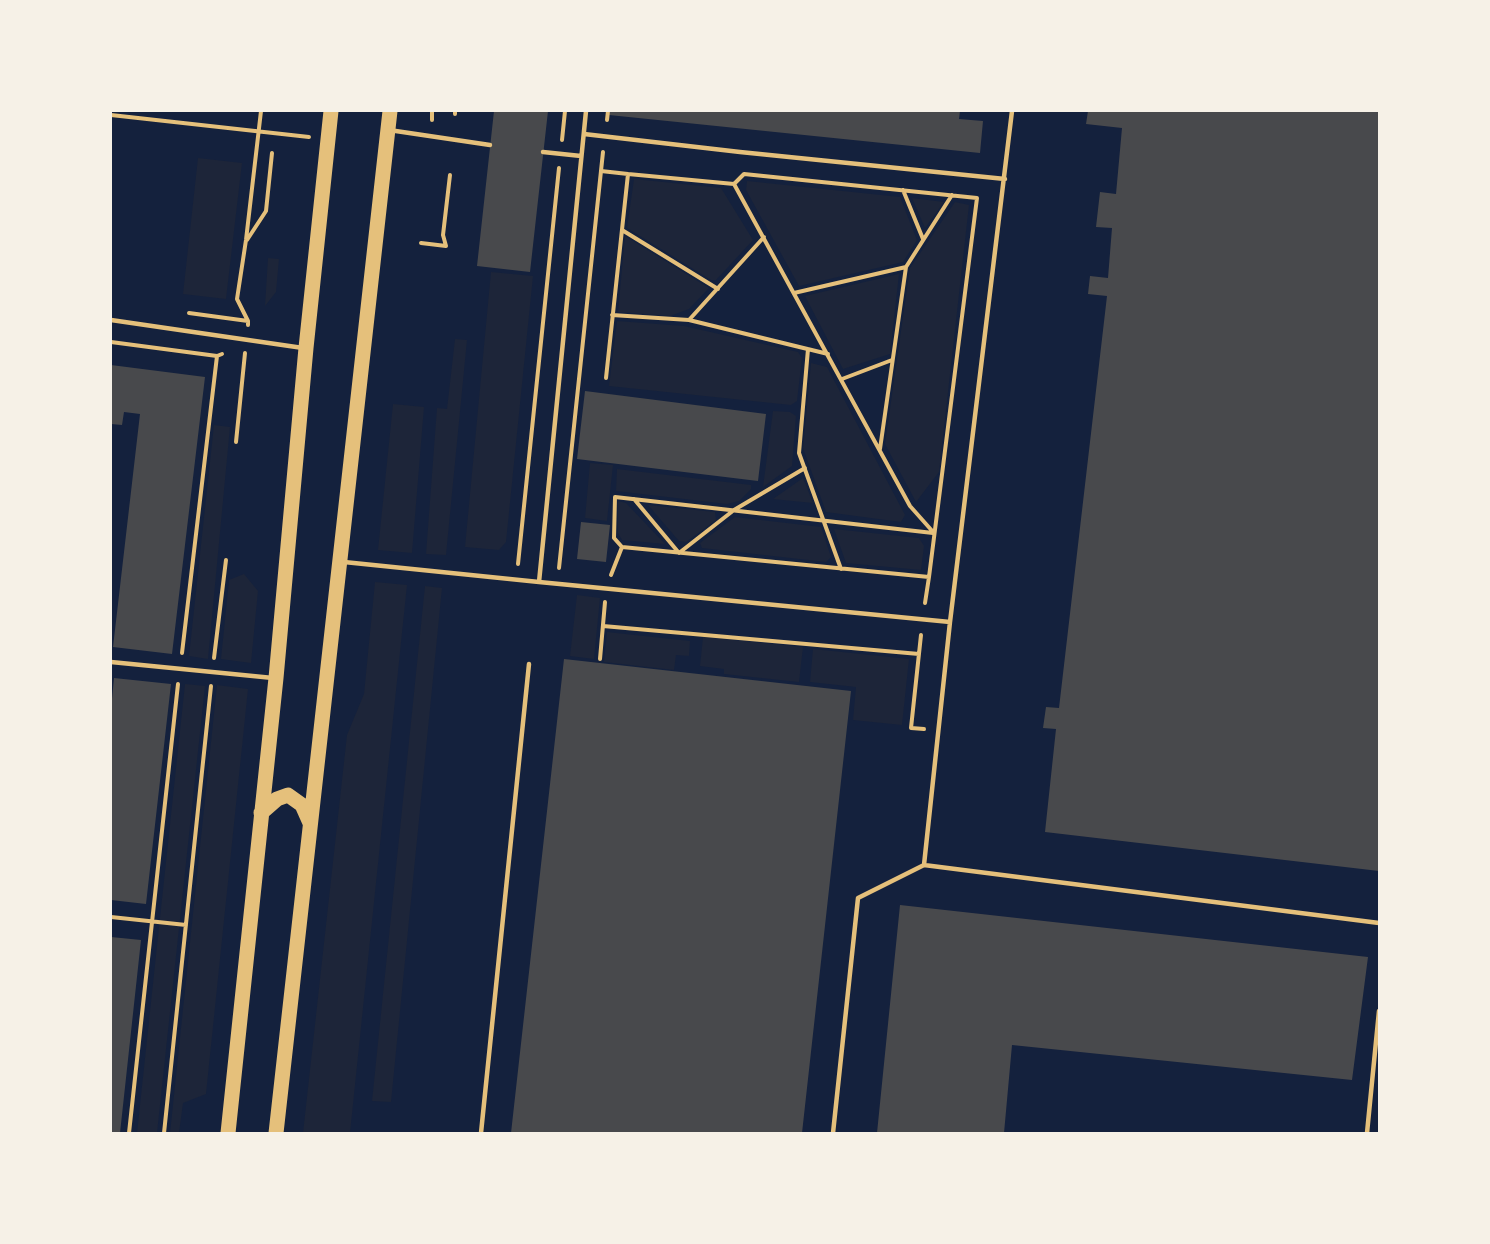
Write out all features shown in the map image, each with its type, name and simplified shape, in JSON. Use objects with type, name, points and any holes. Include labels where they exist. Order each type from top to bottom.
[{"type":"main road","points":[[228,1133],[276,678],[306,348],[331,111]]},
{"type":"main road","points":[[276,1133],[390,111]]},
{"type":"main road","points":[[261,813],[277,799],[288,795],[302,806],[310,823]]},
{"type":"lane","points":[[539,582],[586,111]]},
{"type":"lane","points":[[924,865],[950,622],[1012,111]]},
{"type":"lane","points":[[388,130],[490,145]]},
{"type":"lane","points":[[584,134],[1005,179]]},
{"type":"lane","points":[[543,152],[581,156]]},
{"type":"lane","points":[[111,320],[306,348]]},
{"type":"lane","points":[[340,561],[950,622]]},
{"type":"lane","points":[[111,662],[276,678]]},
{"type":"lane","points":[[481,1133],[529,664]]},
{"type":"lane","points":[[833,1133],[858,898],[924,865],[1379,923]]},
{"type":"lane","points":[[1367,1133],[1379,1011]]},
{"type":"path","points":[[236,442],[248,321],[237,299],[261,111]]},
{"type":"path","points":[[516,579],[566,111]]},
{"type":"path","points":[[557,584],[608,111]]},
{"type":"path","points":[[111,115],[328,140]]},
{"type":"path","points":[[246,240],[266,211],[272,153]]},
{"type":"path","points":[[601,171],[734,184]]},
{"type":"path","points":[[606,378],[628,174]]},
{"type":"path","points":[[734,184],[744,174],[977,198],[911,728]]},
{"type":"path","points":[[422,243],[446,246],[443,235],[450,175]]},
{"type":"path","points":[[734,184],[910,506],[934,533]]},
{"type":"path","points":[[903,190],[924,240]]},
{"type":"path","points":[[880,449],[906,267],[952,195]]},
{"type":"path","points":[[622,230],[718,288]]},
{"type":"path","points":[[689,320],[764,237]]},
{"type":"path","points":[[794,292],[906,267]]},
{"type":"path","points":[[612,315],[689,320],[828,354]]},
{"type":"path","points":[[111,342],[217,356],[246,340]]},
{"type":"path","points":[[808,349],[799,453],[841,569]]},
{"type":"path","points":[[129,1133],[217,356]]},
{"type":"path","points":[[842,379],[892,360]]},
{"type":"path","points":[[679,553],[735,510],[805,468]]},
{"type":"path","points":[[929,578],[622,547],[614,538],[615,497],[934,533]]},
{"type":"path","points":[[633,498],[679,553]]},
{"type":"path","points":[[600,659],[606,588],[622,547]]},
{"type":"path","points":[[164,1133],[212,672],[226,560]]},
{"type":"path","points":[[603,626],[919,654]]},
{"type":"path","points":[[111,917],[186,925]]},
{"type":"shaded area","points":[[198,158],[242,163],[226,299],[183,294]]},
{"type":"shaded area","points":[[634,179],[721,188],[753,240],[716,280],[711,280],[627,228]]},
{"type":"shaded area","points":[[747,181],[900,197],[917,240],[903,262],[799,286],[746,190]]},
{"type":"shaded area","points":[[912,198],[944,202],[925,228]]},
{"type":"shaded area","points":[[955,202],[969,205],[939,472],[916,502],[885,444],[910,268]]},
{"type":"shaded area","points":[[625,236],[709,288],[689,309],[670,316],[618,312]]},
{"type":"shaded area","points":[[268,258],[279,259],[276,292],[265,306]]},
{"type":"shaded area","points":[[491,272],[533,276],[506,542],[499,550],[465,547]]},
{"type":"shaded area","points":[[899,274],[890,354],[843,369],[805,296]]},
{"type":"shaded area","points":[[617,321],[684,326],[798,352],[802,358],[797,401],[791,405],[609,386]]},
{"type":"shaded area","points":[[455,339],[467,340],[446,555],[426,554],[437,408],[447,409]]},
{"type":"shaded area","points":[[811,363],[827,367],[905,515],[901,522],[826,512],[803,448]]},
{"type":"shaded area","points":[[393,404],[424,407],[412,553],[378,550]]},
{"type":"shaded area","points":[[773,411],[790,412],[796,416],[792,466],[763,487]]},
{"type":"shaded area","points":[[214,425],[230,427],[208,659],[189,656]]},
{"type":"shaded area","points":[[590,463],[613,465],[607,521],[585,518]]},
{"type":"shaded area","points":[[617,469],[751,485],[751,489],[739,501],[727,504],[616,491]]},
{"type":"shaded area","points":[[803,478],[813,503],[773,499]]},
{"type":"shaded area","points":[[618,501],[626,503],[665,544],[622,540],[618,533]]},
{"type":"shaded area","points":[[648,505],[715,512],[716,520],[686,542],[679,541]]},
{"type":"shaded area","points":[[735,517],[821,527],[831,557],[826,562],[702,548],[700,543]]},
{"type":"shaded area","points":[[834,529],[919,538],[924,546],[921,570],[846,563]]},
{"type":"shaded area","points":[[244,574],[258,591],[251,663],[221,659],[229,580]]},
{"type":"shaded area","points":[[375,582],[407,585],[350,1133],[303,1133],[347,735],[364,694]]},
{"type":"shaded area","points":[[425,586],[442,588],[391,1102],[372,1101]]},
{"type":"shaded area","points":[[577,595],[600,598],[594,659],[570,656]]},
{"type":"shaded area","points":[[607,632],[690,641],[689,656],[676,655],[674,670],[604,662]]},
{"type":"shaded area","points":[[703,637],[803,647],[799,682],[724,674],[724,669],[700,666]]},
{"type":"shaded area","points":[[813,649],[909,659],[902,725],[853,720],[856,687],[810,682]]},
{"type":"shaded area","points":[[185,684],[205,686],[157,1133],[137,1133]]},
{"type":"shaded area","points":[[217,685],[248,689],[206,1094],[183,1103],[179,1133],[170,1133]]},
{"type":"building","points":[[494,111],[548,111],[530,272],[477,266]]},
{"type":"building","points":[[610,111],[960,111],[959,119],[983,121],[980,153],[609,115]]},
{"type":"building","points":[[1088,111],[1379,111],[1379,871],[1045,832],[1056,729],[1043,728],[1046,707],[1059,708],[1107,296],[1088,294],[1090,276],[1108,278],[1112,228],[1096,227],[1100,192],[1116,194],[1122,128],[1086,124]]},
{"type":"building","points":[[111,365],[205,377],[172,654],[113,647],[140,414],[124,412],[122,425],[111,424]]},
{"type":"building","points":[[585,391],[766,414],[758,481],[577,459]]},
{"type":"building","points":[[581,522],[610,525],[606,562],[577,559]]},
{"type":"building","points":[[564,659],[851,691],[802,1133],[511,1133]]},
{"type":"building","points":[[114,678],[171,684],[146,904],[111,900],[111,709]]},
{"type":"building","points":[[900,905],[1368,957],[1352,1080],[1012,1045],[1004,1133],[877,1133]]},
{"type":"building","points":[[111,937],[141,940],[120,1133],[111,1133]]}]
